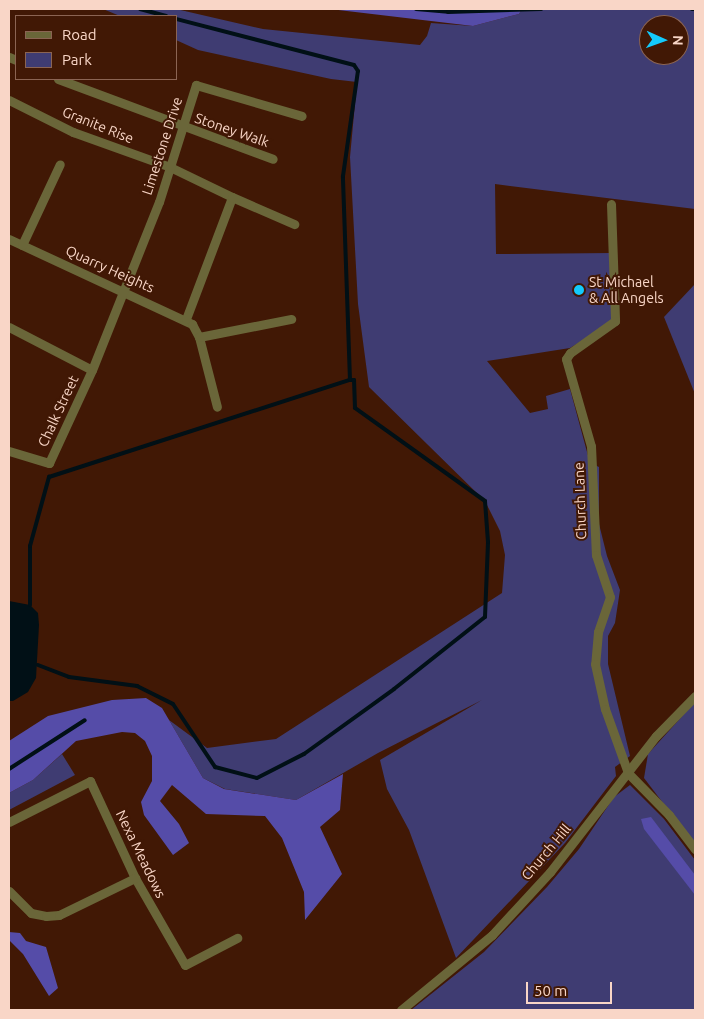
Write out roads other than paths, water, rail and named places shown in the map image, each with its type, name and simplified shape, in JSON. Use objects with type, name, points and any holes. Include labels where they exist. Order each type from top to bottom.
[{"type":"street","name":"Stoney Walk","points":[[61,80],[182,128],[274,159]]},
{"type":"street","name":"Limestone Drive","points":[[123,290],[170,167],[196,85],[302,116]]},
{"type":"street","name":"Granite Rise","points":[[9,100],[73,132],[170,167],[232,197]]},
{"type":"street","points":[[22,245],[60,164]]},
{"type":"street","points":[[186,319],[232,197],[294,224]]},
{"type":"street","name":"Church Lane","points":[[611,204],[615,322],[570,353],[566,359],[591,446],[596,555],[610,597],[598,632],[595,664],[605,709],[628,773],[669,815],[695,849]]},
{"type":"street","name":"Quarry Heights","points":[[9,239],[186,319],[199,337],[217,407]]},
{"type":"street","name":"Chalk Street","points":[[9,451],[49,463],[92,370],[123,290]]},
{"type":"street","points":[[199,337],[291,319]]},
{"type":"street","name":"Chalk Street","points":[[9,327],[92,370]]},
{"type":"street","name":"Church Hill","points":[[401,1010],[492,935],[550,872],[656,736],[695,696]]},
{"type":"street","name":"Nexa Meadows","points":[[9,822],[90,781],[136,878],[185,965],[237,938]]},
{"type":"street","points":[[9,891],[31,913],[46,916],[59,915],[136,878]]},
{"type":"waterway","points":[[140,9],[162,15]]},
{"type":"waterway","points":[[416,9],[448,12],[541,9]]},
{"type":"waterway","points":[[38,665],[69,677],[137,686],[173,704],[215,767],[257,778],[304,754],[394,689],[485,617],[488,542],[485,501],[355,408],[354,380],[350,380],[343,176],[358,71],[354,65],[178,20]]},
{"type":"waterway","points":[[30,605],[30,546],[49,477],[350,380]]},
{"type":"waterway","points":[[9,769],[85,720]]},
{"type":"place","name":"St Michael & All Angels","points":[[579,290]]}]
